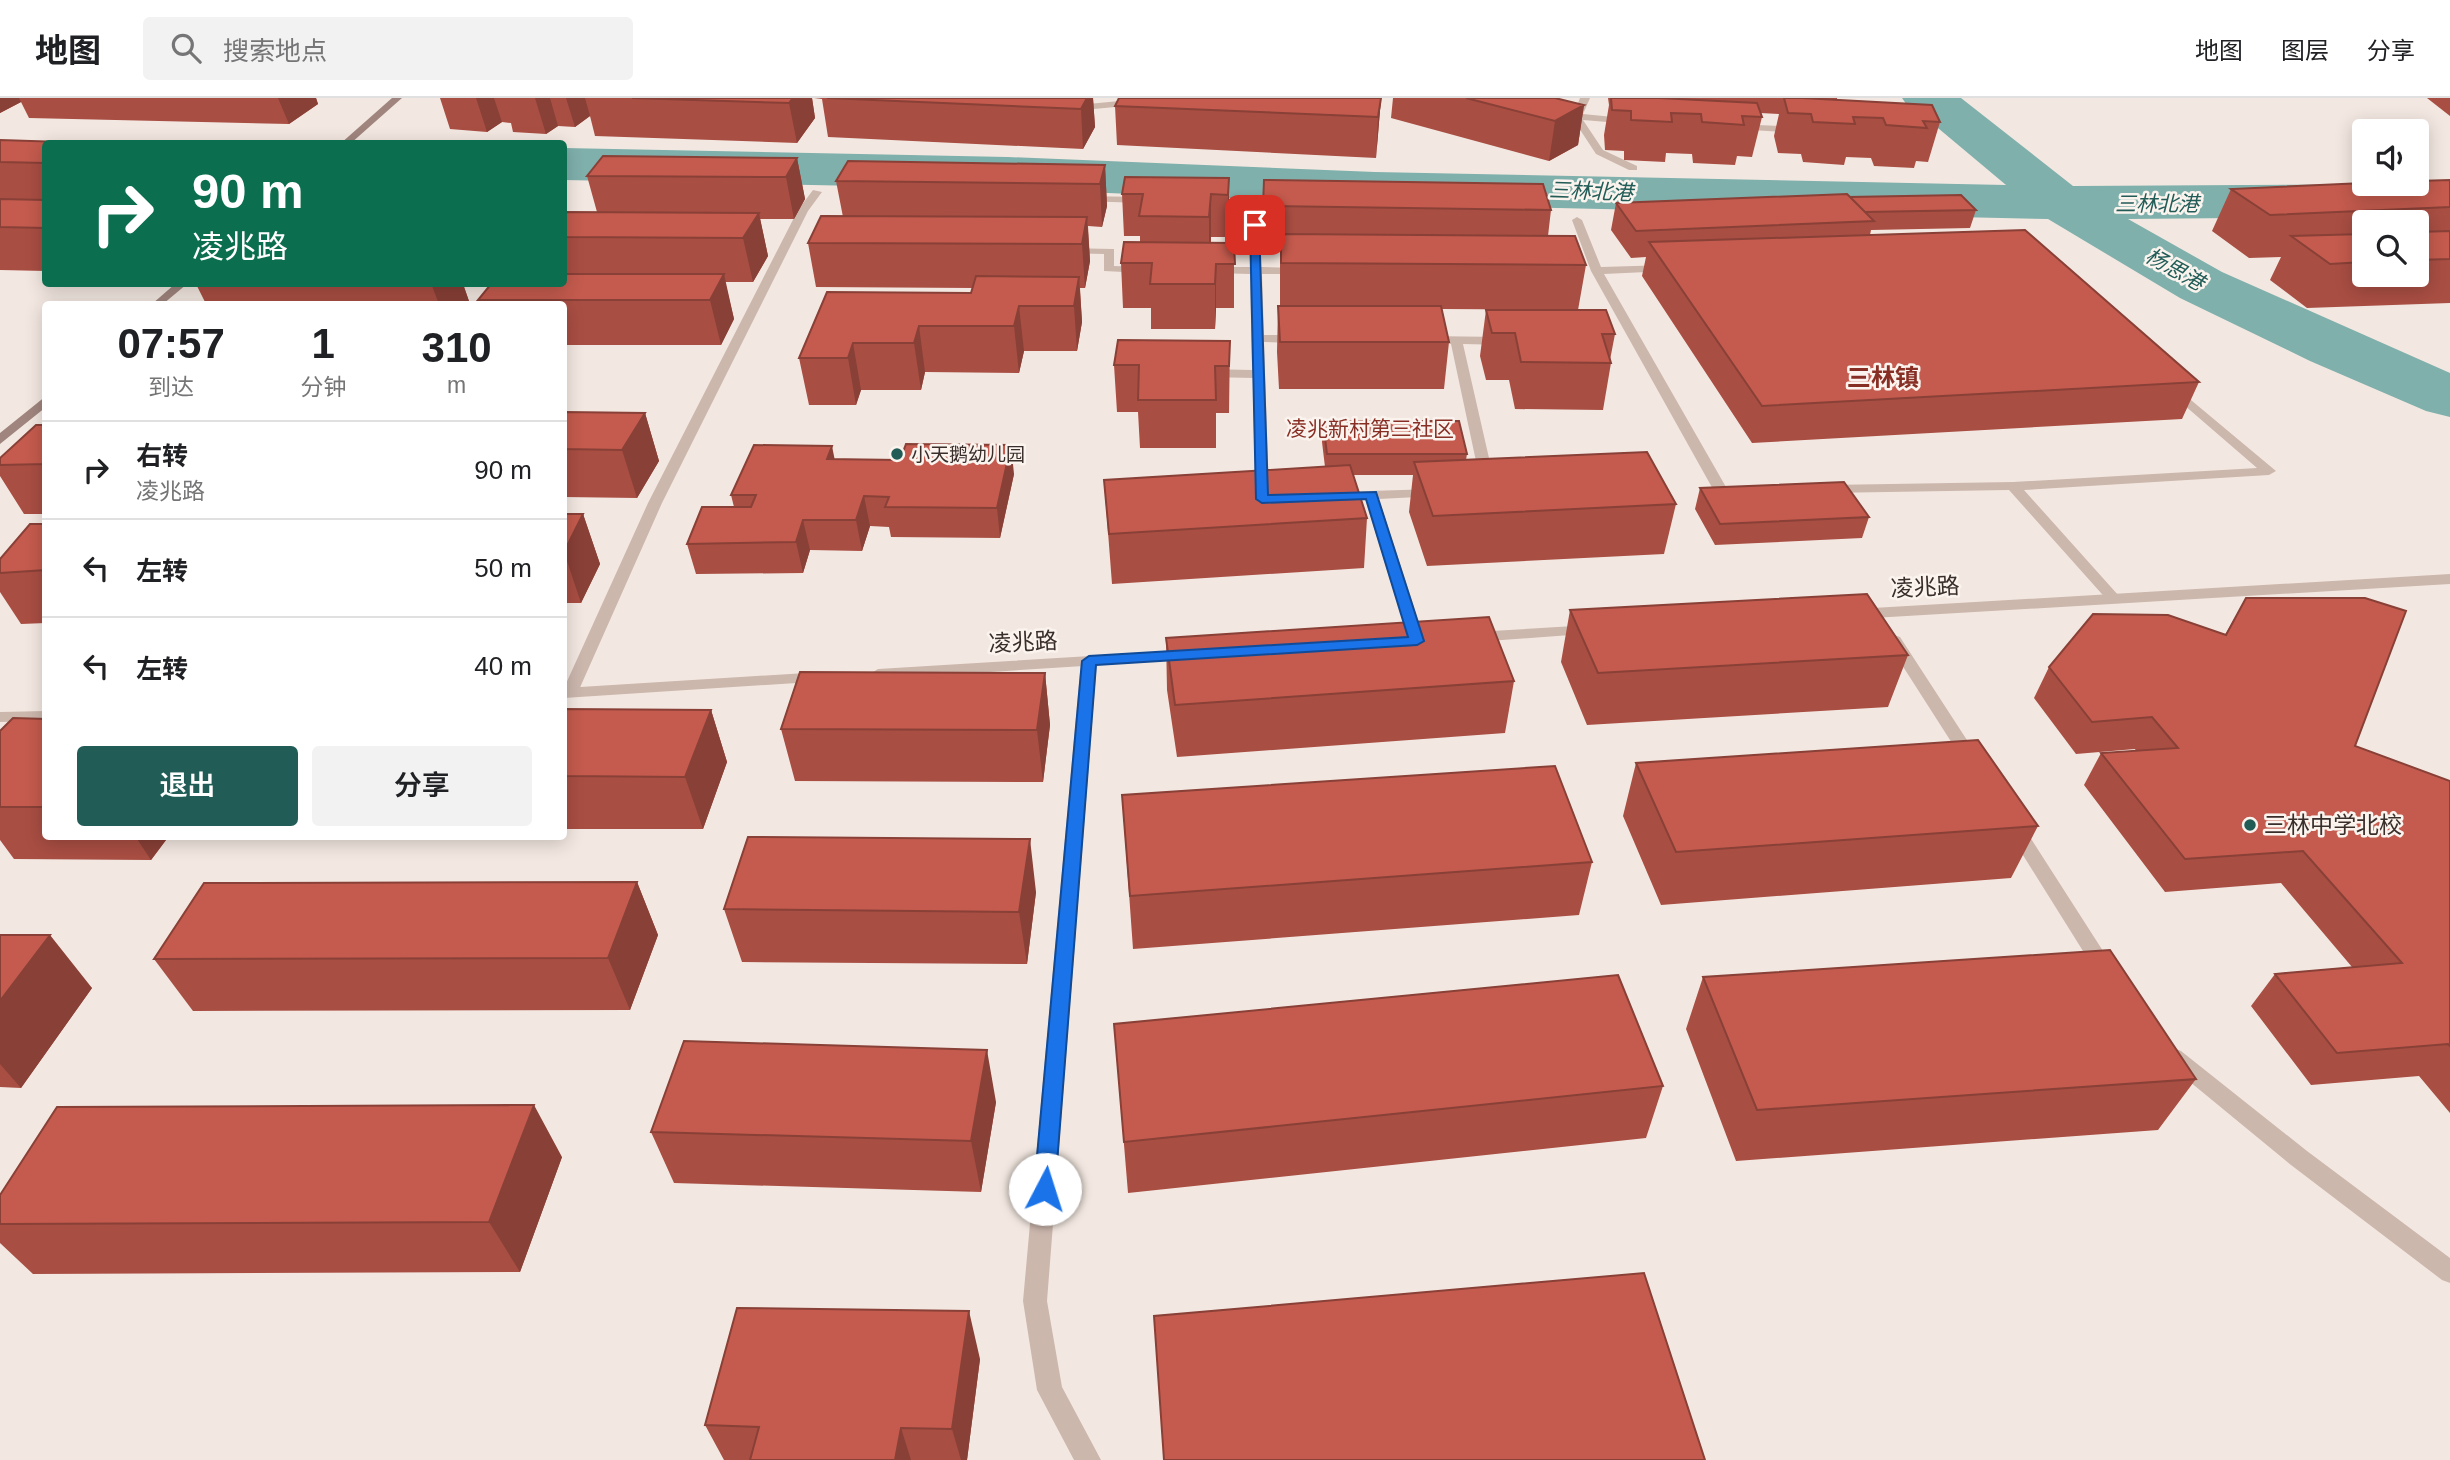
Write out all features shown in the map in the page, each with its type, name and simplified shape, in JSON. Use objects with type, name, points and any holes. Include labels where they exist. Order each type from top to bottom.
[{"type":"street","points":[[348,140],[397,98]]},
{"type":"street","points":[[1577,118],[1585,98]]},
{"type":"street","points":[[1062,119],[1075,120],[1091,106],[1145,100],[1155,109]]},
{"type":"street","points":[[1549,114],[1644,121]]},
{"type":"street","points":[[1577,118],[1600,152],[1633,167]]},
{"type":"street","points":[[1724,126],[1805,131]]},
{"type":"street","points":[[567,693],[656,503],[803,210],[817,192]]},
{"type":"street","points":[[1076,198],[1158,201]]},
{"type":"street","points":[[1199,202],[1295,204]]},
{"type":"street","points":[[1254,203],[1262,499]]},
{"type":"street","points":[[1577,220],[1597,271],[1721,491],[1748,491]]},
{"type":"street","points":[[1054,251],[1110,251],[1108,269],[1161,270]]},
{"type":"street","points":[[1597,271],[1680,267]]},
{"type":"street","points":[[1201,270],[1310,271]]},
{"type":"street","points":[[161,301],[177,287]]},
{"type":"street","points":[[1257,338],[1310,339]]},
{"type":"street","points":[[1416,340],[1512,341]]},
{"type":"street","points":[[1456,340],[1489,491]]},
{"type":"street","points":[[1190,373],[1258,374]]},
{"type":"street","points":[[1818,489],[2013,486],[2269,471],[2166,383]]},
{"type":"street","points":[[0,440],[42,403]]},
{"type":"street","points":[[2013,486],[2114,599]]},
{"type":"street","points":[[1317,497],[1450,492]]},
{"type":"street","points":[[1371,495],[1417,641]]},
{"type":"street","name":"凌兆路","points":[[1836,615],[2450,579]]},
{"type":"street","points":[[1878,613],[1984,781]]},
{"type":"street","points":[[1459,638],[1612,629]]},
{"type":"street","name":"凌兆路","points":[[567,693],[1212,653]]},
{"type":"street","points":[[1088,1460],[1050,1390],[1035,1301],[1089,661]]},
{"type":"street","points":[[0,717],[42,716]]},
{"type":"street","points":[[2007,816],[2118,990]]},
{"type":"street","points":[[2158,1045],[2450,1272]]},
{"type":"building","points":[[632,98],[793,98],[789,103]]},
{"type":"building","points":[[827,98],[1087,98],[1081,109]]},
{"type":"building","points":[[1119,98],[1381,98],[1378,117],[1115,106]]},
{"type":"building","points":[[1466,98],[1555,98],[1584,105],[1555,121]]},
{"type":"building","points":[[1611,98],[1757,103],[1762,117],[1742,116],[1744,125],[1702,122],[1701,114],[1671,113],[1672,122],[1631,120],[1631,111],[1612,110]]},
{"type":"building","points":[[1784,98],[1932,105],[1940,122],[1923,121],[1927,128],[1886,125],[1883,118],[1853,117],[1855,124],[1813,122],[1811,114],[1788,113]]},
{"type":"building","points":[[0,140],[42,141],[42,163],[0,162]]},
{"type":"building","points":[[603,156],[797,158],[786,177],[587,176]]},
{"type":"building","points":[[848,161],[1105,165],[1100,184],[836,181]]},
{"type":"building","points":[[1125,177],[1229,178],[1228,195],[1211,194],[1209,217],[1139,216],[1143,194],[1122,194]]},
{"type":"building","points":[[1264,180],[1543,184],[1551,210],[1263,206]]},
{"type":"building","points":[[2450,180],[2450,207],[2270,215],[2231,189],[2352,184],[2352,196],[2429,196],[2429,181]]},
{"type":"building","points":[[1847,194],[1874,221],[1636,231],[1616,203]]},
{"type":"building","points":[[1961,195],[1976,210],[1865,212],[1850,197]]},
{"type":"building","points":[[0,199],[42,200],[42,228],[0,227]]},
{"type":"building","points":[[567,212],[759,213],[743,238],[567,237]]},
{"type":"building","points":[[821,216],[1087,217],[1082,244],[808,243]]},
{"type":"building","points":[[2025,230],[2199,382],[1762,406],[1649,242]]},
{"type":"building","points":[[2450,231],[2450,259],[2429,260],[2429,232]]},
{"type":"building","points":[[1281,234],[1575,236],[1586,265],[1281,263]]},
{"type":"building","points":[[2352,234],[2352,263],[2330,264],[2291,236]]},
{"type":"building","points":[[1124,242],[1234,243],[1235,264],[1216,264],[1215,284],[1150,284],[1152,263],[1121,263]]},
{"type":"building","points":[[567,274],[724,274],[710,300],[478,300],[489,287],[567,287]]},
{"type":"building","points":[[976,276],[1079,277],[1074,306],[1019,306],[1014,326],[919,326],[914,343],[853,343],[848,358],[799,358],[827,292],[971,293]]},
{"type":"building","points":[[1278,306],[1441,306],[1449,342],[1280,342]]},
{"type":"building","points":[[1486,310],[1606,310],[1615,334],[1602,334],[1611,363],[1521,362],[1515,333],[1492,333]]},
{"type":"building","points":[[1118,340],[1230,341],[1229,366],[1215,366],[1216,400],[1138,400],[1139,365],[1114,365]]},
{"type":"building","points":[[567,412],[645,413],[622,450],[567,449]]},
{"type":"building","points":[[1323,421],[1459,421],[1467,454],[1327,454]]},
{"type":"building","points":[[36,425],[42,425],[42,464],[0,465],[0,458]]},
{"type":"building","points":[[906,444],[1011,445],[997,508],[885,507],[889,497],[864,496],[856,520],[803,520],[796,542],[687,544],[702,507],[751,507],[756,495],[731,495],[754,445],[832,446],[827,459],[900,460]]},
{"type":"building","points":[[1647,452],[1676,504],[1433,516],[1414,462]]},
{"type":"building","points":[[1350,465],[1367,518],[1109,534],[1104,480]]},
{"type":"building","points":[[1844,482],[1869,517],[1720,524],[1700,488]]},
{"type":"building","points":[[567,514],[583,514],[567,546]]},
{"type":"building","points":[[30,524],[42,524],[42,570],[0,573],[0,559]]},
{"type":"building","points":[[1867,594],[1908,655],[1598,673],[1570,610]]},
{"type":"building","points":[[2246,598],[2365,598],[2406,611],[2355,746],[2450,781],[2450,1046],[2448,1044],[2337,1053],[2275,974],[2402,963],[2303,851],[2185,859],[2101,753],[2178,748],[2152,717],[2092,722],[2049,667],[2093,614],[2168,615],[2226,635]]},
{"type":"building","points":[[1489,617],[1514,681],[1175,705],[1166,638]]},
{"type":"building","points":[[800,672],[1045,673],[1037,730],[781,729]]},
{"type":"building","points":[[567,709],[711,710],[685,777],[567,776]]},
{"type":"building","points":[[13,718],[42,719],[42,807],[0,807],[0,731]]},
{"type":"building","points":[[1978,740],[2038,826],[1676,852],[1636,763]]},
{"type":"building","points":[[1555,766],[1592,862],[1130,896],[1122,795]]},
{"type":"building","points":[[748,837],[1030,839],[1019,912],[724,909]]},
{"type":"building","points":[[637,882],[608,958],[154,959],[204,883]]},
{"type":"building","points":[[0,935],[50,935],[0,1001]]},
{"type":"building","points":[[2110,950],[2196,1079],[1757,1110],[1703,977]]},
{"type":"building","points":[[1618,975],[1663,1086],[1124,1142],[1114,1024]]},
{"type":"building","points":[[684,1041],[987,1050],[971,1141],[651,1132]]},
{"type":"building","points":[[534,1105],[489,1222],[0,1224],[0,1195],[57,1107]]},
{"type":"building","points":[[1644,1273],[1705,1460],[1164,1460],[1154,1316]]},
{"type":"building","points":[[737,1308],[969,1311],[952,1429],[901,1428],[895,1460],[750,1460],[759,1427],[705,1425]]},
{"type":"waterway","name":"杨思港","points":[[1926,98],[1943,108],[2060,203]]},
{"type":"waterway","name":"三林北港","points":[[567,164],[1008,173],[1375,188],[2060,203]]},
{"type":"waterway","name":"三林北港","points":[[2060,203],[2450,200]]},
{"type":"waterway","name":"杨思港","points":[[2060,203],[2201,285],[2333,347],[2450,397]]},
{"type":"place","name":"小天鹅幼儿园","points":[[897,454]]},
{"type":"place","name":"三林中学北校","points":[[2250,825]]},
{"type":"district","name":"三林镇","points":[[1883,377]]},
{"type":"district","name":"凌兆新村第三社区","points":[[1370,428]]},
{"type":"route","points":[[1045,1189],[1089,661],[1417,641],[1371,495],[1262,499],[1255,225]]}]
